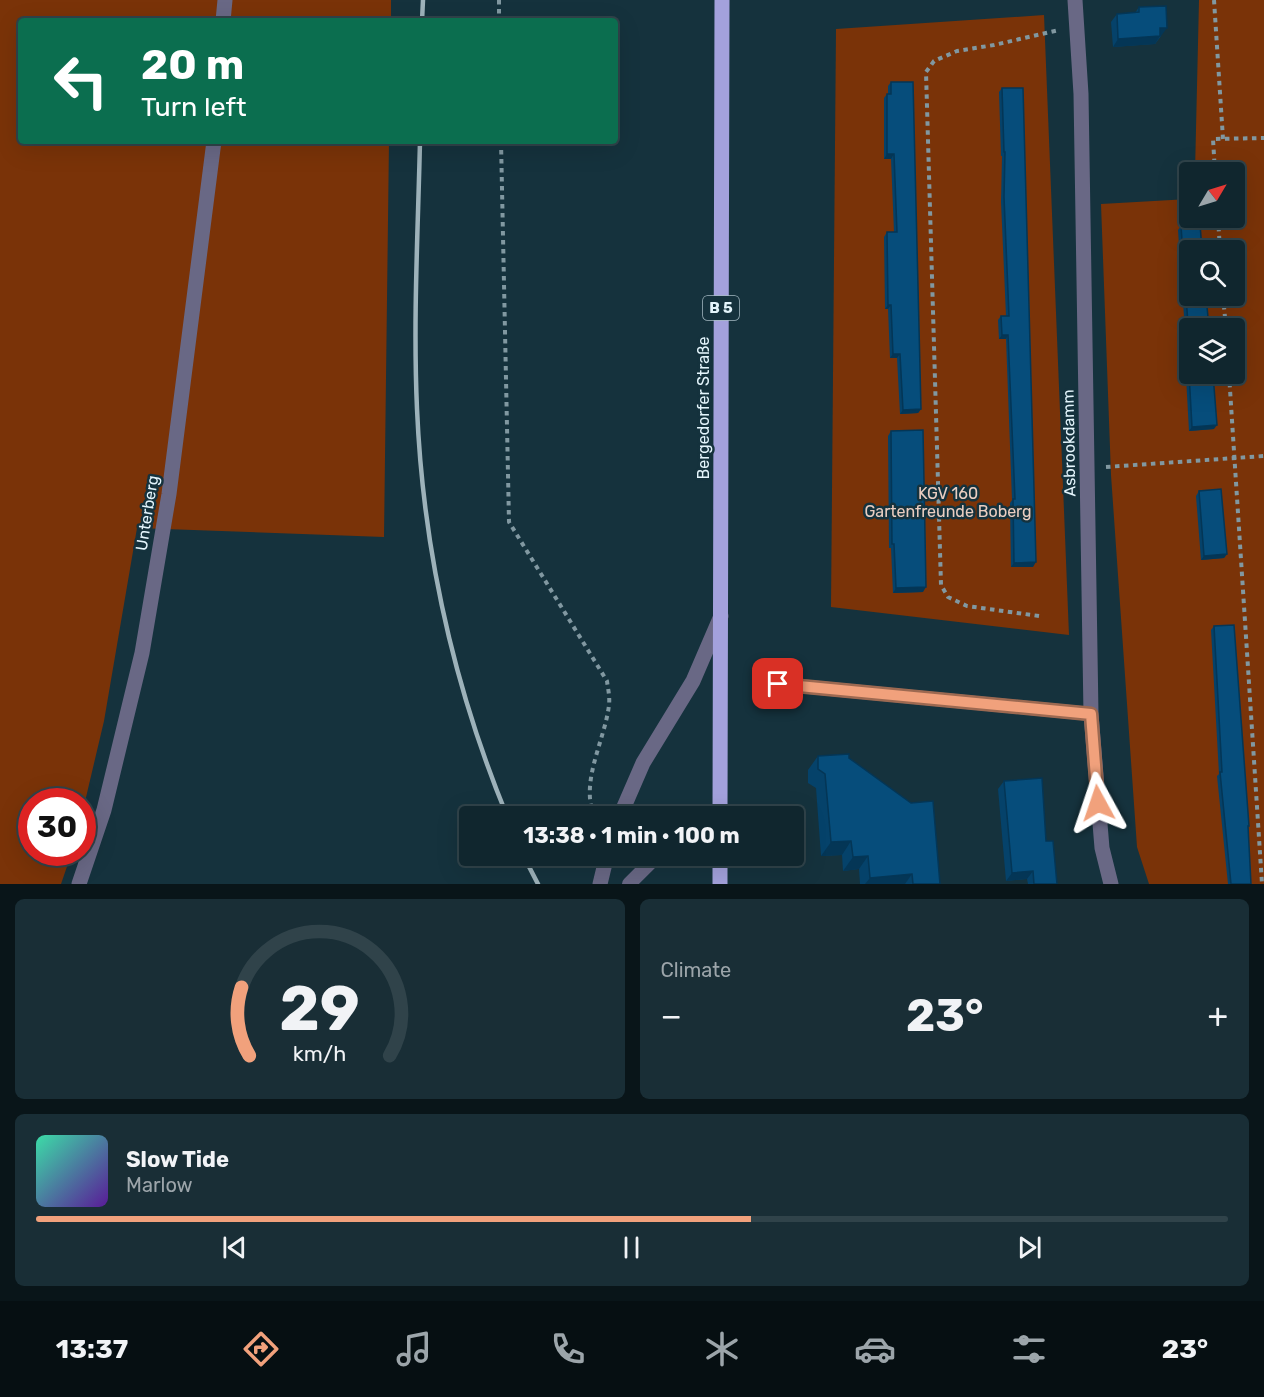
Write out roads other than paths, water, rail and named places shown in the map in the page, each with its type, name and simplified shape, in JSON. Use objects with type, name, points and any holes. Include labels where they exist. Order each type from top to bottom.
[{"type":"main road","name":"Bergedorfer Straße","points":[[720,806],[722,0]]},
{"type":"main road","points":[[720,866],[720,884]]},
{"type":"street","points":[[223,18],[225,0]]},
{"type":"street","name":"Asbrookdamm","points":[[1075,0],[1081,94],[1091,714],[1102,848],[1111,884]]},
{"type":"street","name":"Unterberg","points":[[79,884],[104,810],[142,653],[169,494],[214,144]]},
{"type":"street","points":[[625,806],[644,763],[693,681],[721,616]]},
{"type":"street","points":[[600,884],[604,866]]},
{"type":"lane","points":[[778,684],[1091,714]]},
{"type":"lane","points":[[629,884],[647,866]]},
{"type":"railway","points":[[422,18],[423,0]]},
{"type":"railway","points":[[420,144],[416,376],[420,461],[426,513],[444,616],[457,667],[471,718],[503,806]]},
{"type":"railway","points":[[529,866],[538,884]]},
{"type":"park label","name":"KGV 160 Gartenfreunde Boberg","points":[[948,502]]}]
